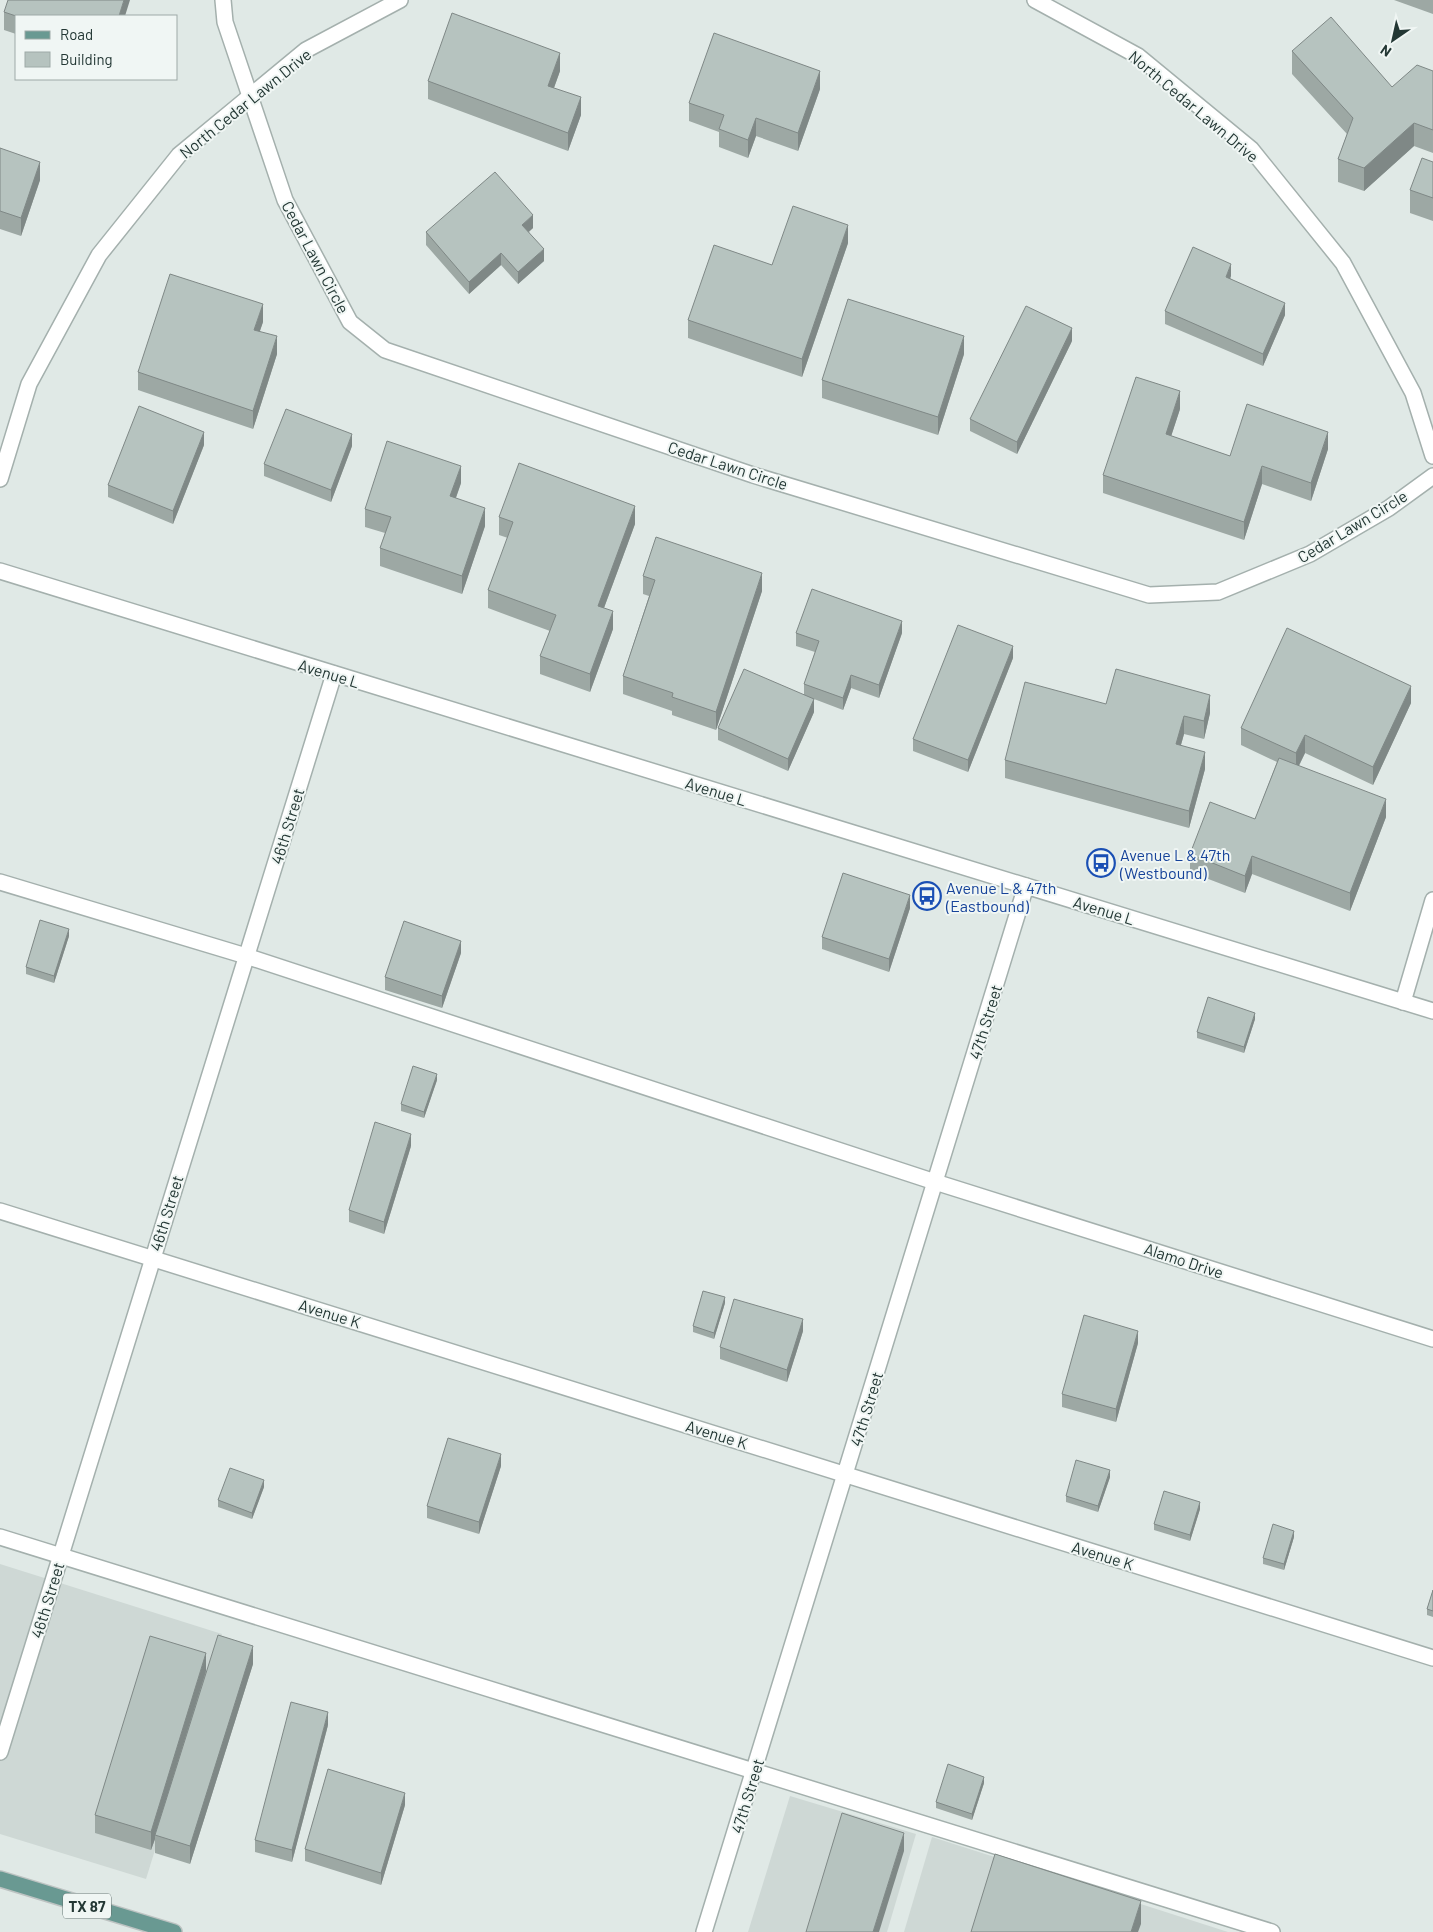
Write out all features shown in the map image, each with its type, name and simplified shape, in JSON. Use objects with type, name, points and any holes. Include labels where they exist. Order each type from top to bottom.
[{"type":"main road","name":"TX 87","points":[[0,1879],[174,1932]]},
{"type":"street","name":"Cedar Lawn Circle","points":[[223,0],[224,22],[285,200],[350,322],[384,350],[753,474],[1149,595],[1218,592],[1292,562],[1310,554],[1389,508],[1433,476]]},
{"type":"street","name":"North Cedar Lawn Drive","points":[[0,479],[29,384],[99,255],[179,156],[306,50],[400,0]]},
{"type":"street","name":"North Cedar Lawn Drive","points":[[1035,0],[1138,56],[1251,149],[1343,263],[1413,393],[1433,456]]},
{"type":"street","name":"Avenue L","points":[[0,571],[1433,1011]]},
{"type":"street","name":"46th Street","points":[[0,1752],[334,674]]},
{"type":"street","name":"Alamo Drive","points":[[0,882],[246,956],[935,1182],[1433,1339]]},
{"type":"street","name":"47th Street","points":[[704,1932],[1026,886]]},
{"type":"street","points":[[1403,1002],[1433,900]]},
{"type":"street","name":"Avenue K","points":[[0,1210],[1433,1658]]},
{"type":"street","points":[[0,1537],[1272,1932]]},
{"type":"shaded area","points":[[0,1564],[222,1634],[146,1879],[0,1834]]},
{"type":"shaded area","points":[[790,1796],[916,1834],[887,1932],[748,1932]]},
{"type":"shaded area","points":[[932,1837],[1228,1932],[904,1932]]},
{"type":"building","points":[[8,0],[124,0],[119,15],[15,16],[4,12]]},
{"type":"building","points":[[452,13],[560,53],[548,86],[581,97],[568,133],[428,81]]},
{"type":"building","points":[[1331,17],[1392,87],[1417,65],[1433,71],[1433,130],[1414,123],[1364,168],[1338,159],[1353,118],[1292,51]]},
{"type":"building","points":[[714,33],[820,71],[798,133],[756,118],[748,140],[719,129],[724,115],[689,103]]},
{"type":"building","points":[[0,148],[40,162],[21,218],[0,211]]},
{"type":"building","points":[[1422,158],[1433,162],[1433,198],[1410,190]]},
{"type":"building","points":[[495,172],[533,215],[522,225],[544,249],[518,272],[501,253],[469,282],[426,232]]},
{"type":"building","points":[[793,206],[848,225],[802,359],[688,320],[714,245],[772,265]]},
{"type":"building","points":[[1193,247],[1231,264],[1226,277],[1285,303],[1263,354],[1165,311]]},
{"type":"building","points":[[170,274],[263,304],[254,330],[277,336],[253,411],[138,372]]},
{"type":"building","points":[[848,299],[964,336],[938,417],[822,380]]},
{"type":"building","points":[[1026,306],[1072,328],[1017,442],[970,419]]},
{"type":"building","points":[[1136,377],[1180,391],[1166,434],[1230,456],[1247,404],[1328,432],[1311,483],[1262,466],[1244,522],[1103,475]]},
{"type":"building","points":[[139,406],[204,432],[173,511],[108,485]]},
{"type":"building","points":[[286,409],[352,434],[331,490],[264,464]]},
{"type":"building","points":[[387,441],[461,466],[450,496],[485,508],[462,576],[380,548],[391,517],[365,509]]},
{"type":"building","points":[[519,463],[635,506],[598,606],[613,611],[590,674],[540,656],[556,615],[488,590],[513,522],[499,517]]},
{"type":"building","points":[[656,537],[762,573],[716,712],[672,697],[673,693],[623,676],[655,580],[643,576]]},
{"type":"building","points":[[812,589],[902,621],[879,685],[851,675],[843,698],[804,684],[819,641],[796,633]]},
{"type":"building","points":[[958,625],[1013,646],[968,760],[913,739]]},
{"type":"building","points":[[1287,628],[1411,686],[1373,767],[1305,735],[1296,753],[1241,728]]},
{"type":"building","points":[[744,669],[814,699],[788,759],[718,728]]},
{"type":"building","points":[[1116,669],[1210,695],[1204,721],[1184,716],[1176,744],[1205,752],[1189,811],[1005,760],[1025,682],[1106,704]]},
{"type":"building","points":[[1279,758],[1386,799],[1350,893],[1252,856],[1245,876],[1190,854],[1210,802],[1255,819]]},
{"type":"building","points":[[843,873],[910,895],[889,959],[822,937]]},
{"type":"building","points":[[40,920],[69,929],[54,976],[26,967]]},
{"type":"building","points":[[404,921],[461,941],[442,996],[385,977]]},
{"type":"building","points":[[1208,997],[1255,1013],[1244,1047],[1197,1032]]},
{"type":"building","points":[[413,1066],[437,1074],[424,1112],[401,1104]]},
{"type":"building","points":[[375,1122],[411,1134],[384,1222],[349,1210]]},
{"type":"building","points":[[703,1291],[725,1297],[714,1333],[693,1326]]},
{"type":"building","points":[[734,1299],[803,1319],[787,1370],[720,1347]]},
{"type":"building","points":[[1084,1315],[1138,1331],[1116,1409],[1062,1394]]},
{"type":"building","points":[[448,1438],[501,1454],[479,1522],[427,1506]]},
{"type":"building","points":[[1076,1460],[1110,1470],[1098,1506],[1066,1496]]},
{"type":"building","points":[[230,1468],[264,1480],[252,1513],[218,1500]]},
{"type":"building","points":[[1164,1491],[1200,1502],[1190,1535],[1154,1524]]},
{"type":"building","points":[[1273,1524],[1294,1531],[1284,1564],[1263,1558]]},
{"type":"building","points":[[1433,1590],[1433,1611],[1427,1609]]},
{"type":"building","points":[[218,1635],[253,1646],[190,1846],[155,1835]]},
{"type":"building","points":[[150,1636],[206,1653],[151,1832],[95,1815]]},
{"type":"building","points":[[291,1702],[328,1712],[292,1850],[255,1840]]},
{"type":"building","points":[[948,1764],[984,1777],[972,1814],[936,1802]]},
{"type":"building","points":[[328,1769],[405,1793],[381,1873],[305,1849]]},
{"type":"building","points":[[842,1813],[904,1833],[873,1932],[806,1932]]},
{"type":"building","points":[[995,1854],[1141,1901],[1131,1932],[971,1932]]},
{"type":"place","name":"Avenue L & 47th (Westbound)","points":[[1101,863]]},
{"type":"place","name":"Avenue L & 47th (Eastbound)","points":[[927,896]]}]
